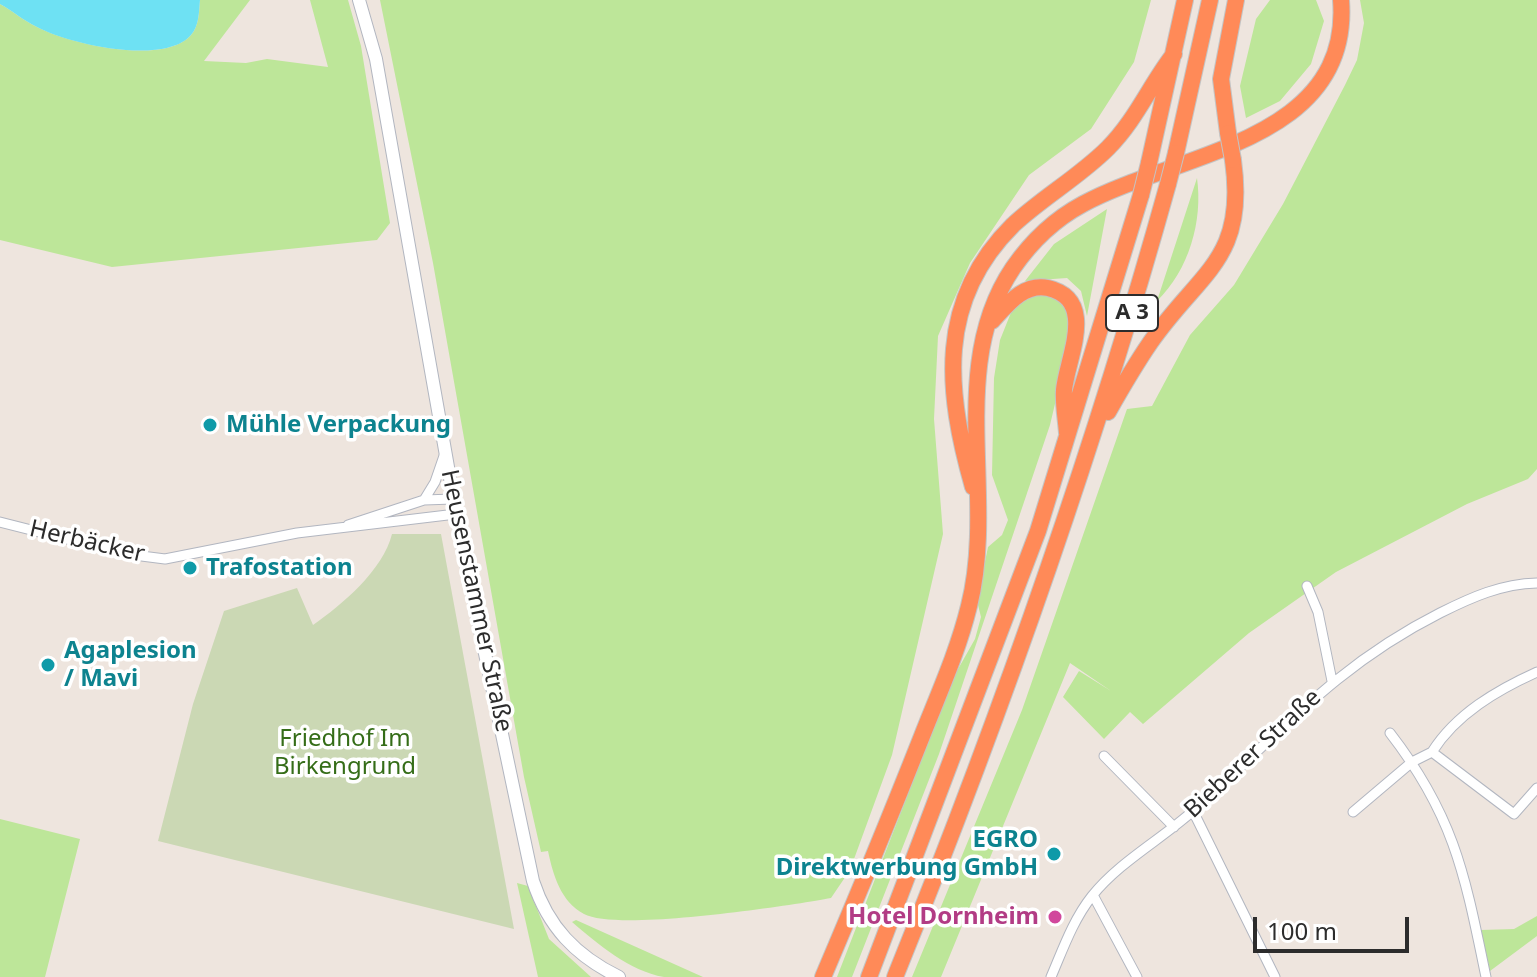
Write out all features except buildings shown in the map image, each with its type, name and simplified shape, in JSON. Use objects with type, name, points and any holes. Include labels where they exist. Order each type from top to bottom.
[{"type":"highway","name":"A 3","points":[[869,977],[980,694],[1067,443],[1141,195],[1185,0]]},
{"type":"highway","name":"A 3","points":[[895,977],[1005,692],[1092,442],[1168,184],[1210,0]]},
{"type":"highway","points":[[1092,442],[1150,343],[1222,254],[1236,214],[1233,160],[1221,79],[1236,0]]},
{"type":"highway","points":[[1334,0],[1338,24],[1336,49]]},
{"type":"highway","points":[[823,977],[961,635],[976,568],[978,384],[986,328],[1011,270],[1037,239],[1059,220],[1123,185],[1276,124],[1312,95],[1336,49],[1341,24],[1341,0]]},
{"type":"highway","points":[[979,512],[958,434],[951,384],[953,345],[967,295],[987,259],[1014,225],[1095,161],[1125,130],[1152,83],[1174,54]]},
{"type":"highway","points":[[986,328],[1010,301],[1031,288],[1051,289],[1068,300],[1077,321],[1064,390],[1067,443]]},
{"type":"main road","name":"Heusenstammer Straße","points":[[359,0],[383,97],[453,499],[533,881],[551,922],[590,963],[619,977]]},
{"type":"main road","points":[[590,963],[600,977]]},
{"type":"street","points":[[424,500],[435,482],[445,453]]},
{"type":"street","points":[[345,526],[424,500],[453,499]]},
{"type":"street","points":[[345,526],[456,514]]},
{"type":"street","name":"Herbäcker","points":[[0,522],[126,554],[165,559],[345,526]]},
{"type":"street","name":"Bieberer Straße","points":[[1051,977],[1076,920],[1093,895],[1193,811],[1293,714],[1332,681],[1374,649],[1465,600],[1503,586],[1537,583]]},
{"type":"street","name":"Bieberer Straße","points":[[1307,586],[1318,612],[1332,681]]},
{"type":"street","points":[[1353,812],[1412,762],[1432,752],[1466,714],[1537,672]]},
{"type":"street","points":[[1390,733],[1427,784],[1450,832],[1468,889],[1486,977]]},
{"type":"street","points":[[1432,752],[1514,814],[1537,788]]},
{"type":"street","name":"Bieberer Straße","points":[[1104,756],[1174,827]]},
{"type":"street","points":[[1193,811],[1275,977]]},
{"type":"street","points":[[1093,895],[1137,977]]},
{"type":"green space","points":[[200,0],[250,0],[204,61],[246,63],[267,59],[328,67],[310,0],[348,0],[361,46],[390,223],[377,240],[112,267],[0,240],[0,4],[32,25],[71,40],[139,51],[178,44],[191,35],[197,23]]},
{"type":"green space","points":[[380,0],[1151,0],[1134,62],[1091,129],[1029,175],[970,263],[938,336],[934,419],[943,534],[892,755],[850,870],[831,898],[704,916],[602,919],[584,914],[569,902],[556,878],[548,851],[541,852],[524,777],[433,263]]},
{"type":"green space","points":[[1270,0],[1316,0],[1324,21],[1311,64],[1280,101],[1246,118],[1240,86],[1256,19]]},
{"type":"green space","points":[[1360,0],[1537,0],[1537,469],[1528,479],[1467,504],[1336,572],[1249,633],[1143,724],[1130,712],[1104,739],[1063,697],[1079,671],[1111,691],[1070,663],[941,977],[912,977],[1022,710],[1127,409],[1152,406],[1190,335],[1234,285],[1283,204],[1357,60],[1364,23]]},
{"type":"green space","points":[[1197,178],[1198,211],[1191,244],[1178,275],[1157,301]]},
{"type":"green space","points":[[1107,209],[1087,316],[1081,291],[1067,278],[1025,281],[1054,244]]},
{"type":"green space","points":[[1033,294],[1054,296],[1068,311],[1071,336],[1050,425],[939,754],[852,977],[837,977],[953,678],[975,639],[981,617],[977,601],[988,547],[1002,535],[1008,520],[992,475],[994,378],[1000,340],[1014,305]]},
{"type":"green space","name":"Friedhof Im Birkengrund","points":[[392,534],[441,534],[514,929],[158,841],[193,704],[224,611],[297,588],[313,625],[337,607],[371,573]]},
{"type":"green space","points":[[0,819],[80,839],[45,977],[0,977]]},
{"type":"green space","points":[[517,883],[528,886],[549,939],[591,977],[538,977]]},
{"type":"green space","points":[[1537,916],[1537,936],[1490,971],[1481,930],[1514,929]]},
{"type":"green space","points":[[576,920],[703,977],[664,977],[639,969],[592,939],[572,922]]},
{"type":"water","points":[[0,0],[200,0],[197,23],[191,35],[178,44],[139,51],[70,40],[32,25],[0,4]]},
{"type":"place","name":"Mühle Verpackung","points":[[210,425]]},
{"type":"place","name":"Trafostation","points":[[190,568]]},
{"type":"place","name":"Agaplesion / Mavi","points":[[48,665]]},
{"type":"place","name":"EGRO Direktwerbung GmbH","points":[[1054,854]]},
{"type":"place","name":"Hotel Dornheim","points":[[1055,917]]}]
